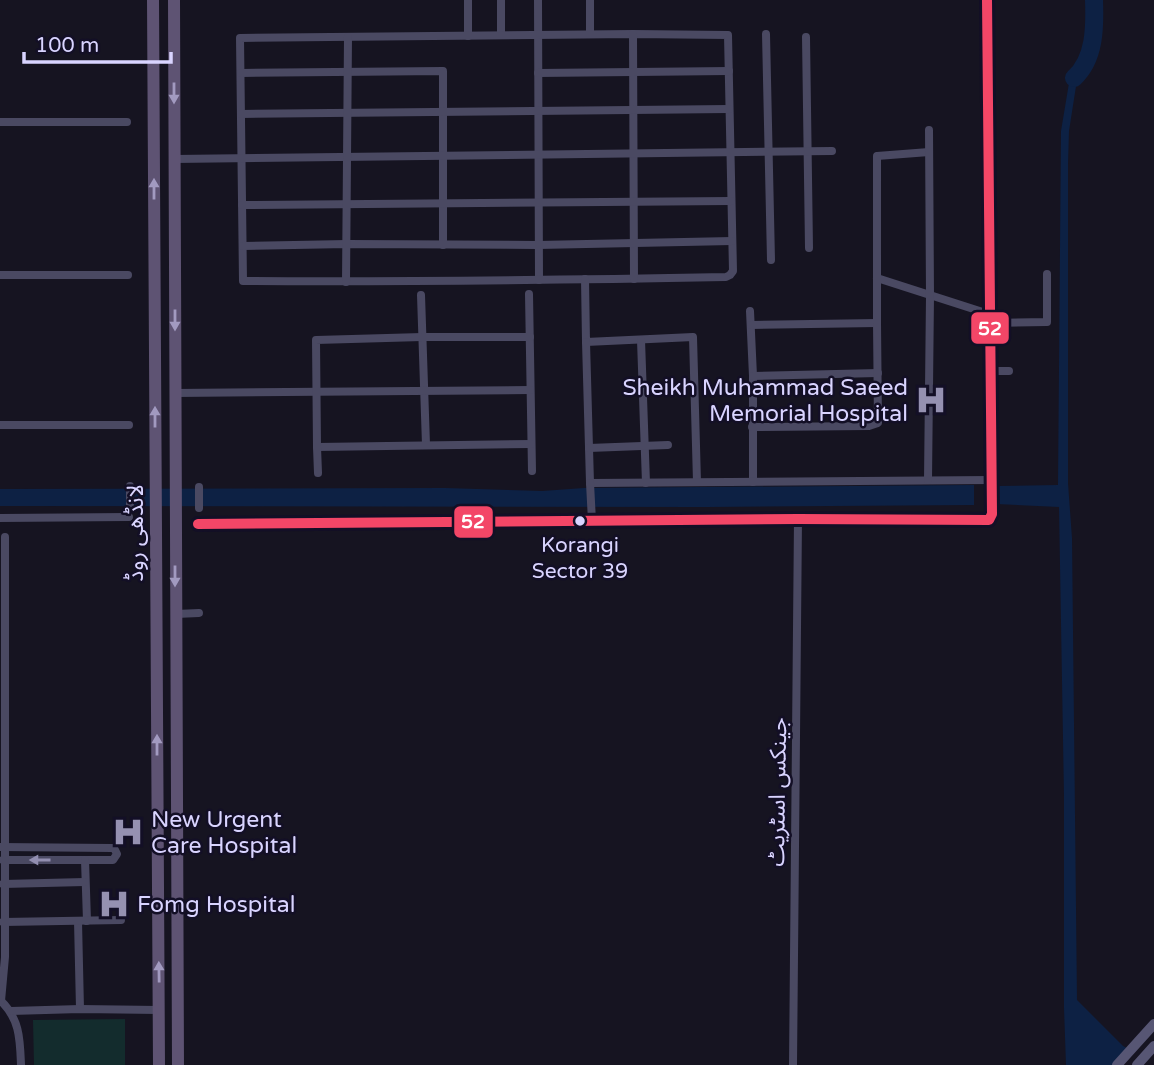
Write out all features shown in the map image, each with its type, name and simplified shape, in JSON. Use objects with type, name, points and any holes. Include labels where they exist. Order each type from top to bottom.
[{"type":"main road","name":"لانڈھی روڈ","points":[[153,0],[159,1065]]},
{"type":"main road","name":"لانڈھی روڈ","points":[[174,0],[178,1065]]},
{"type":"main road","points":[[1117,1065],[1154,1024]]},
{"type":"main road","points":[[1138,1063],[1154,1046]]},
{"type":"street","points":[[468,0],[468,36]]},
{"type":"street","points":[[501,0],[501,35]]},
{"type":"street","points":[[538,0],[539,280]]},
{"type":"street","points":[[590,0],[590,34]]},
{"type":"street","points":[[198,524],[989,520],[992,518],[992,506],[987,0]]},
{"type":"street","points":[[633,34],[634,279]]},
{"type":"street","points":[[727,34],[733,271],[730,275],[634,279],[243,281],[240,38],[468,36],[727,34]]},
{"type":"street","points":[[766,34],[771,260]]},
{"type":"street","points":[[346,282],[348,37]]},
{"type":"street","points":[[806,37],[809,248]]},
{"type":"street","points":[[241,73],[443,71],[443,244]]},
{"type":"street","points":[[538,73],[729,71]]},
{"type":"street","points":[[241,114],[730,109]]},
{"type":"street","points":[[0,122],[127,122]]},
{"type":"street","points":[[928,480],[929,130]]},
{"type":"street","points":[[174,159],[832,151]]},
{"type":"street","points":[[752,427],[869,426],[878,423],[877,156],[929,152]]},
{"type":"street","points":[[242,205],[732,201]]},
{"type":"street","points":[[243,246],[732,241]]},
{"type":"street","points":[[877,278],[990,319],[1047,322],[1047,274]]},
{"type":"street","points":[[0,275],[128,275]]},
{"type":"street","points":[[585,279],[592,521]]},
{"type":"street","points":[[529,294],[531,471]]},
{"type":"street","points":[[421,295],[426,445]]},
{"type":"street","points":[[750,311],[753,482]]},
{"type":"street","points":[[751,325],[877,323]]},
{"type":"street","points":[[318,473],[316,340],[530,337]]},
{"type":"street","points":[[586,342],[694,339],[697,482]]},
{"type":"street","points":[[641,340],[646,483]]},
{"type":"street","points":[[990,371],[1009,371]]},
{"type":"street","points":[[753,376],[878,373]]},
{"type":"street","points":[[175,393],[530,390]]},
{"type":"street","points":[[0,425],[129,425]]},
{"type":"street","points":[[317,447],[531,444]]},
{"type":"street","points":[[589,448],[668,445]]},
{"type":"street","points":[[590,485],[928,480],[991,482]]},
{"type":"street","points":[[0,518],[129,512],[130,486]]},
{"type":"street","points":[[199,487],[199,508]]},
{"type":"street","name":"جینکس اسٹریٹ","points":[[793,1065],[799,519]]},
{"type":"street","points":[[5,537],[1,1001],[11,1012],[20,1036],[20,1065]]},
{"type":"street","points":[[176,614],[199,613]]},
{"type":"street","points":[[2,847],[116,850],[116,858],[113,860],[3,860]]},
{"type":"street","points":[[80,1009],[85,860]]},
{"type":"street","points":[[3,884],[86,882]]},
{"type":"street","points":[[3,922],[121,920]]},
{"type":"street","points":[[11,1012],[159,1010]]},
{"type":"green space","points":[[125,1019],[125,1065],[34,1065],[33,1020]]},
{"type":"water","points":[[1070,77],[1077,80],[1069,131],[1068,164],[1068,483],[1072,538],[1077,1000],[1129,1049],[1114,1065],[1066,1065],[1059,507],[996,504],[996,486],[1058,485],[1061,131]]},
{"type":"water","points":[[974,485],[974,505],[0,506],[0,489],[445,488],[542,491],[584,488]]},
{"type":"waterway","points":[[1074,78],[1090,52],[1094,32],[1094,0]]},
{"type":"transit line","name":"52","points":[[198,524],[989,520],[992,514],[987,0]]},
{"type":"place","name":"Sheikh Muhammad Saeed Memorial Hospital","points":[[931,400]]},
{"type":"place","name":"Korangi Sector 39","points":[[580,521]]},
{"type":"place","name":"New Urgent Care Hospital","points":[[128,832]]},
{"type":"place","name":"Fomg Hospital","points":[[114,904]]}]
